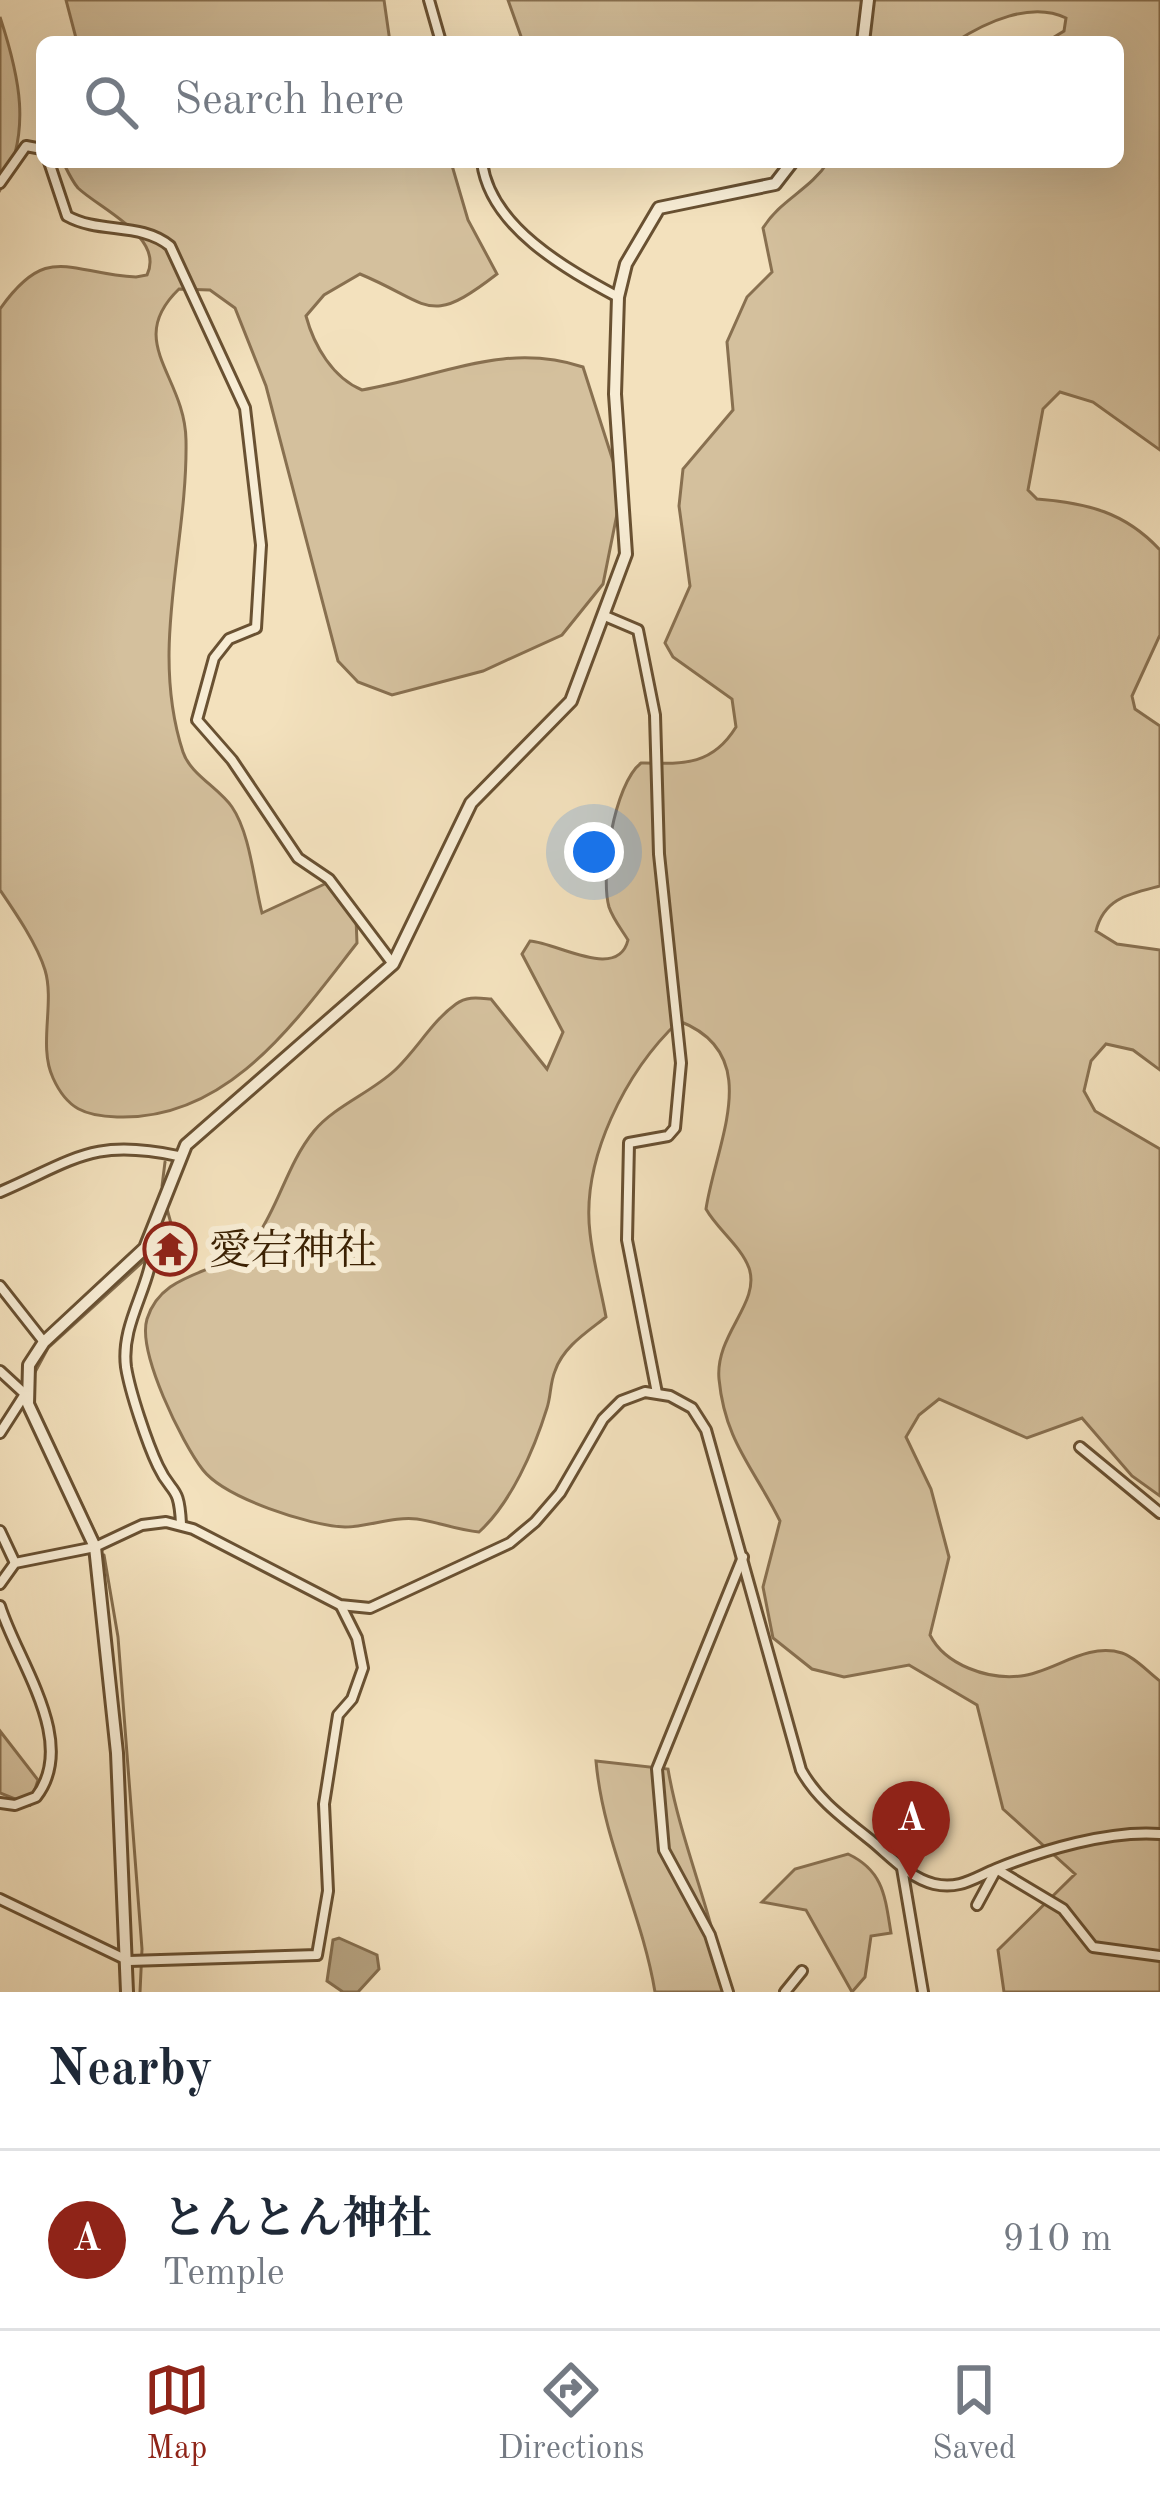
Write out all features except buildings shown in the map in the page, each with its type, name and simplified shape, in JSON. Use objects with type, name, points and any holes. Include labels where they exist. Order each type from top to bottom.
[{"type":"street","points":[[429,0],[439,36]]},
{"type":"street","points":[[864,36],[868,0]]},
{"type":"street","points":[[0,183],[26,146],[36,148]]},
{"type":"street","points":[[51,168],[68,216],[80,224],[158,236],[170,246],[245,408],[260,545],[256,628],[229,639],[214,658],[197,720],[232,760],[298,858],[329,879],[393,964]]},
{"type":"street","points":[[484,168],[492,198],[522,232],[618,296]]},
{"type":"street","points":[[181,1524],[179,1490],[156,1462],[127,1370],[136,1298],[178,1156],[393,964],[471,803],[564,711],[604,616],[628,535],[614,394],[618,296],[626,264],[659,208],[775,184],[787,168]]},
{"type":"street","points":[[604,616],[638,631],[655,715],[659,854],[681,1064],[675,1128],[668,1136],[629,1143],[627,1240],[658,1393]]},
{"type":"street","points":[[0,1192],[99,1149],[132,1145],[178,1156]]},
{"type":"street","points":[[0,1433],[25,1394],[29,1365],[44,1342],[153,1249]]},
{"type":"street","points":[[0,1286],[44,1342]]},
{"type":"street","points":[[0,1371],[25,1394],[95,1547],[138,1961],[127,1992]]},
{"type":"street","points":[[0,1584],[15,1563],[95,1547],[142,1525],[181,1524],[340,1605],[382,1605],[510,1543],[560,1493],[611,1408],[633,1396],[658,1393],[682,1401],[700,1418],[801,1770],[812,1790],[902,1867],[942,1886],[969,1883],[996,1869],[1104,1839],[1160,1834]]},
{"type":"street","points":[[1080,1447],[1160,1513]]},
{"type":"street","points":[[0,1531],[15,1563]]},
{"type":"street","points":[[728,1992],[710,1935],[664,1850],[657,1768],[743,1555]]},
{"type":"street","points":[[0,1899],[138,1961],[317,1955],[328,1892],[324,1804],[334,1770],[338,1715],[352,1699],[363,1668],[357,1638],[340,1605]]},
{"type":"street","points":[[0,1606],[37,1694],[51,1766],[36,1797],[0,1803]]},
{"type":"street","points":[[902,1867],[903,1898],[923,1992]]},
{"type":"street","points":[[977,1905],[996,1869]]},
{"type":"street","points":[[996,1869],[1063,1909],[1093,1947],[1160,1956]]},
{"type":"street","points":[[785,1992],[802,1971]]},
{"type":"shaded area","points":[[66,0],[384,0],[389,36],[75,36]]},
{"type":"shaded area","points":[[508,0],[1160,0],[1160,450],[1093,402],[1060,392],[1043,409],[1028,490],[1037,499],[1072,503],[1119,518],[1160,550],[1160,635],[1132,696],[1135,709],[1160,726],[1160,886],[1112,904],[1096,931],[1117,944],[1160,950],[1160,1070],[1133,1050],[1106,1044],[1091,1061],[1084,1091],[1095,1111],[1160,1149],[1160,1496],[1132,1476],[1082,1418],[1027,1438],[939,1399],[919,1415],[906,1437],[931,1489],[949,1557],[930,1635],[946,1655],[982,1673],[1008,1677],[1109,1651],[1132,1658],[1160,1681],[1160,1992],[1004,1992],[998,1950],[1075,1874],[1003,1809],[977,1705],[909,1665],[844,1677],[812,1669],[773,1638],[763,1587],[780,1521],[734,1438],[719,1379],[724,1348],[751,1281],[745,1260],[706,1209],[729,1102],[721,1055],[706,1036],[679,1021],[641,1065],[611,1118],[589,1205],[591,1244],[606,1317],[559,1362],[528,1458],[511,1491],[479,1532],[408,1518],[354,1527],[330,1525],[248,1500],[203,1470],[173,1419],[155,1374],[146,1334],[155,1302],[182,1280],[246,1249],[266,1222],[305,1143],[322,1122],[394,1071],[447,1011],[468,999],[491,999],[547,1069],[563,1032],[522,954],[530,941],[600,959],[622,952],[628,940],[609,907],[606,874],[623,790],[641,763],[706,756],[736,727],[732,699],[673,657],[665,643],[690,586],[679,506],[683,469],[733,410],[727,342],[747,297],[772,272],[763,228],[770,218],[823,168],[1124,168],[1124,36],[1056,36],[1064,31],[1066,18],[1052,13],[1009,16],[965,36],[521,36]]},
{"type":"shaded area","points":[[0,17],[13,60],[20,126],[0,190]]},
{"type":"shaded area","points":[[66,168],[453,168],[468,220],[497,274],[456,301],[429,306],[360,274],[324,295],[306,316],[314,339],[342,378],[362,390],[499,359],[554,360],[583,367],[622,489],[603,584],[562,635],[483,671],[392,695],[358,682],[338,661],[266,386],[235,308],[210,290],[179,289],[163,308],[157,343],[177,396],[186,440],[169,674],[183,752],[238,818],[262,913],[329,882],[356,918],[357,943],[283,1034],[225,1085],[193,1103],[157,1114],[117,1117],[78,1109],[53,1078],[47,1052],[45,970],[0,890],[0,309],[17,288],[46,268],[136,277],[147,275],[150,261],[139,236],[78,188]]},
{"type":"shaded area","points":[[0,1731],[38,1780],[30,1805],[0,1793]]},
{"type":"shaded area","points":[[596,1761],[668,1769],[726,1992],[655,1992],[606,1820]]},
{"type":"shaded area","points":[[848,1854],[876,1877],[891,1933],[871,1936],[865,1977],[852,1992],[806,1910],[762,1902],[795,1869]]},
{"type":"shaded area","points":[[339,1938],[377,1955],[379,1969],[358,1992],[343,1992],[327,1981],[333,1940]]},
{"type":"waterway","points":[[162,1186],[165,1162]]},
{"type":"waterway","points":[[156,1254],[172,1227],[167,1209]]},
{"type":"waterway","points":[[34,1374],[48,1348],[147,1258]]},
{"type":"waterway","points":[[33,1401],[97,1537]]},
{"type":"waterway","points":[[104,1555],[118,1637],[142,1949],[140,1992]]},
{"type":"place","name":"愛宕神社","points":[[170,1249]]},
{"type":"place","name":"とんとん神社","points":[[911,1880]]}]
